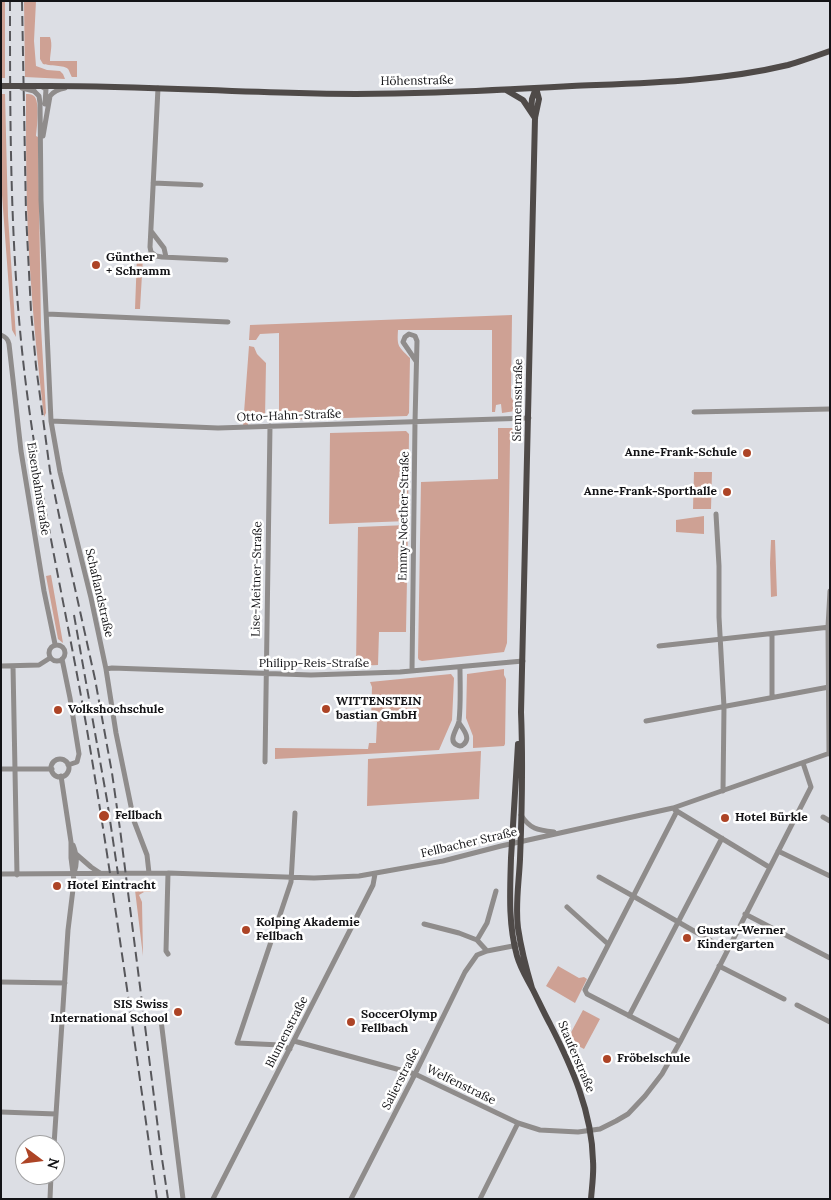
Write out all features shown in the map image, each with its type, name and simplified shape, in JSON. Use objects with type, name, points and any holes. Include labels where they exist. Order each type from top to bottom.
[{"type":"main road","name":"Höhenstraße","points":[[2,86],[34,88],[42,86],[82,86],[158,88],[301,94],[505,90],[689,81],[761,71],[830,51]]},
{"type":"main road","points":[[531,111],[532,99],[536,88]]},
{"type":"main road","name":"Siemensstraße","points":[[512,843],[523,660],[536,118],[539,99],[536,88]]},
{"type":"main road","points":[[505,90],[523,100],[536,118]]},
{"type":"main road","name":"Siemensstraße","points":[[521,712],[521,842]]},
{"type":"main road","name":"Stauferstraße","points":[[517,944],[517,905],[521,842]]},
{"type":"main road","name":"Stauferstraße","points":[[512,843],[509,903],[512,932],[532,988],[576,1078],[587,1114],[593,1160],[591,1199]]},
{"type":"street","name":"Schaflandstraße","points":[[42,86],[40,96],[41,200],[51,421],[60,472],[91,598],[106,669],[116,733],[134,821],[147,855],[149,874]]},
{"type":"street","name":"Schaflandstraße","points":[[40,156],[46,93],[46,89],[42,86]]},
{"type":"street","name":"Schaflandstraße","points":[[43,131],[50,96],[53,92],[59,89],[82,86]]},
{"type":"street","points":[[34,88],[40,96]]},
{"type":"street","points":[[158,88],[151,252],[156,256],[226,260]]},
{"type":"street","points":[[153,183],[201,184]]},
{"type":"street","points":[[151,231],[164,248],[166,257]]},
{"type":"street","points":[[46,314],[228,322]]},
{"type":"street","name":"Emmy-Noether-Straße","points":[[412,671],[417,341],[415,336],[409,334],[403,342],[416,361]]},
{"type":"street","name":"Eisenbahnstraße","points":[[3,335],[9,344],[22,451],[44,591],[55,644],[60,645],[65,650],[65,656],[62,659],[79,754],[77,762],[68,765],[68,772],[61,776]]},
{"type":"street","points":[[694,412],[830,409]]},
{"type":"street","name":"Otto-Hahn-Straße","points":[[51,421],[218,428],[529,418]]},
{"type":"street","name":"Lise-Meitner-Straße","points":[[265,762],[270,426]]},
{"type":"street","points":[[716,514],[724,707],[723,791]]},
{"type":"street","points":[[829,753],[830,591]]},
{"type":"street","points":[[659,646],[829,627]]},
{"type":"street","points":[[772,634],[772,697]]},
{"type":"street","points":[[50,658],[49,650],[55,644]]},
{"type":"street","points":[[50,658],[54,661],[62,659]]},
{"type":"street","points":[[1,666],[39,665],[50,658]]},
{"type":"street","name":"Philipp-Reis-Straße","points":[[106,669],[311,675],[412,671],[523,660]]},
{"type":"street","points":[[13,666],[17,874]]},
{"type":"street","points":[[459,723],[460,667]]},
{"type":"street","points":[[646,721],[829,687]]},
{"type":"street","name":"Fellbacher Straße","points":[[1,874],[168,873],[333,878],[375,874],[459,857],[512,843],[675,810],[829,753]]},
{"type":"street","points":[[55,1135],[74,873],[77,866],[61,776],[55,775],[52,769],[53,762],[58,759],[64,760],[68,765]]},
{"type":"street","name":"Welfenstraße","points":[[294,1041],[415,1074],[518,1123],[540,1130],[578,1132],[602,1128],[616,1122],[635,1107],[662,1074],[720,966],[811,787],[803,763]]},
{"type":"street","points":[[1,769],[52,769]]},
{"type":"street","points":[[680,1042],[586,994],[585,990],[675,810],[770,867]]},
{"type":"street","points":[[290,1049],[281,1045],[237,1043],[292,878],[295,813]]},
{"type":"street","points":[[521,815],[528,825],[535,829],[559,833]]},
{"type":"street","points":[[823,817],[830,821]]},
{"type":"street","points":[[629,1016],[722,838]]},
{"type":"street","points":[[72,842],[71,862],[74,873]]},
{"type":"street","points":[[778,851],[830,876]]},
{"type":"street","points":[[76,853],[91,868],[101,874]]},
{"type":"street","points":[[168,873],[166,951],[168,954]]},
{"type":"street","name":"Blumenstraße","points":[[213,1199],[373,885],[375,874]]},
{"type":"street","points":[[598,878],[727,950]]},
{"type":"street","points":[[478,940],[487,923],[496,891]]},
{"type":"street","points":[[567,907],[608,944]]},
{"type":"street","points":[[745,914],[830,958]]},
{"type":"street","points":[[424,924],[478,940],[487,951]]},
{"type":"street","name":"Salierstraße","points":[[351,1199],[465,972],[477,955],[517,944]]},
{"type":"street","points":[[720,966],[784,999]]},
{"type":"street","points":[[1,982],[65,983]]},
{"type":"street","points":[[797,1005],[830,1022]]},
{"type":"street","points":[[161,1020],[183,1199]]},
{"type":"street","points":[[1,1112],[56,1114]]},
{"type":"street","points":[[480,1199],[518,1123]]},
{"type":"street","points":[[50,1199],[51,1185]]},
{"type":"shaded area","points":[[1,1],[5,1],[5,78],[1,78]]},
{"type":"shaded area","points":[[24,1],[36,1],[34,41],[36,66],[47,70],[60,71],[65,79],[25,77]]},
{"type":"shaded area","points":[[40,37],[50,37],[50,61],[77,61],[77,77],[72,77],[66,68],[43,64],[40,59]]},
{"type":"shaded area","points":[[1,94],[5,94],[8,216],[16,337],[12,330],[2,195]]},
{"type":"shaded area","points":[[26,94],[34,96],[38,109],[36,136],[38,137],[41,327],[46,413],[44,417],[34,324],[29,247]]},
{"type":"shaded area","points":[[137,256],[143,257],[140,309],[135,309]]},
{"type":"shaded area","points":[[512,315],[511,397],[515,404],[515,411],[502,413],[501,404],[496,405],[495,412],[492,412],[492,330],[398,330],[399,346],[410,358],[409,413],[407,416],[283,420],[279,417],[279,333],[260,334],[256,340],[249,340],[250,325]]},
{"type":"shaded area","points":[[249,346],[254,347],[257,354],[266,363],[265,418],[263,420],[248,421],[248,426],[243,426]]},
{"type":"shaded area","points":[[498,428],[514,428],[514,435],[510,442],[507,643],[504,652],[419,660],[421,482],[498,479]]},
{"type":"shaded area","points":[[406,431],[409,434],[408,521],[329,524],[330,433]]},
{"type":"shaded area","points":[[694,472],[712,472],[711,509],[693,509]]},
{"type":"shaded area","points":[[704,516],[704,534],[676,532],[676,520]]},
{"type":"shaded area","points":[[408,525],[406,632],[379,632],[378,665],[356,666],[358,527]]},
{"type":"shaded area","points":[[771,540],[775,540],[777,596],[771,597],[770,563]]},
{"type":"shaded area","points":[[51,575],[63,643],[58,639],[46,576]]},
{"type":"shaded area","points":[[504,669],[506,679],[505,744],[504,746],[473,748],[473,736],[466,718],[467,674]]},
{"type":"shaded area","points":[[451,674],[454,678],[452,720],[439,750],[275,759],[275,748],[368,749],[369,743],[376,743],[377,722],[371,721],[372,687],[370,682]]},
{"type":"shaded area","points":[[481,751],[479,799],[367,806],[368,759]]},
{"type":"shaded area","points":[[134,882],[145,883],[151,892],[144,892],[139,895],[142,902],[143,956]]},
{"type":"shaded area","points":[[558,966],[579,978],[584,977],[587,979],[575,1003],[546,986]]},
{"type":"shaded area","points":[[583,1010],[600,1019],[584,1049],[567,1040]]},
{"type":"railway","points":[[10,1],[14,237],[16,284],[25,377],[45,508],[96,783],[157,1199]]},
{"type":"railway","points":[[22,1],[26,214],[36,366],[50,471],[95,679],[112,773],[168,1199]]},
{"type":"railway","points":[[74,615],[107,800],[118,874]]},
{"type":"place","name":"Günther + Schramm","points":[[96,265]]},
{"type":"place","name":"Anne-Frank-Schule","points":[[747,453]]},
{"type":"place","name":"Anne-Frank-Sporthalle","points":[[727,492]]},
{"type":"place","name":"WITTENSTEIN bastian GmbH","points":[[326,709]]},
{"type":"place","name":"Volkshochschule","points":[[58,710]]},
{"type":"place","name":"Fellbach","points":[[104,816]]},
{"type":"place","name":"Hotel Bürkle","points":[[725,818]]},
{"type":"place","name":"Hotel Eintracht","points":[[57,886]]},
{"type":"place","name":"Kolping Akademie Fellbach","points":[[246,930]]},
{"type":"place","name":"Gustav-Werner Kindergarten","points":[[687,938]]},
{"type":"place","name":"SIS Swiss International School","points":[[178,1012]]},
{"type":"place","name":"SoccerOlymp Fellbach","points":[[351,1022]]},
{"type":"place","name":"Fröbelschule","points":[[607,1059]]}]
